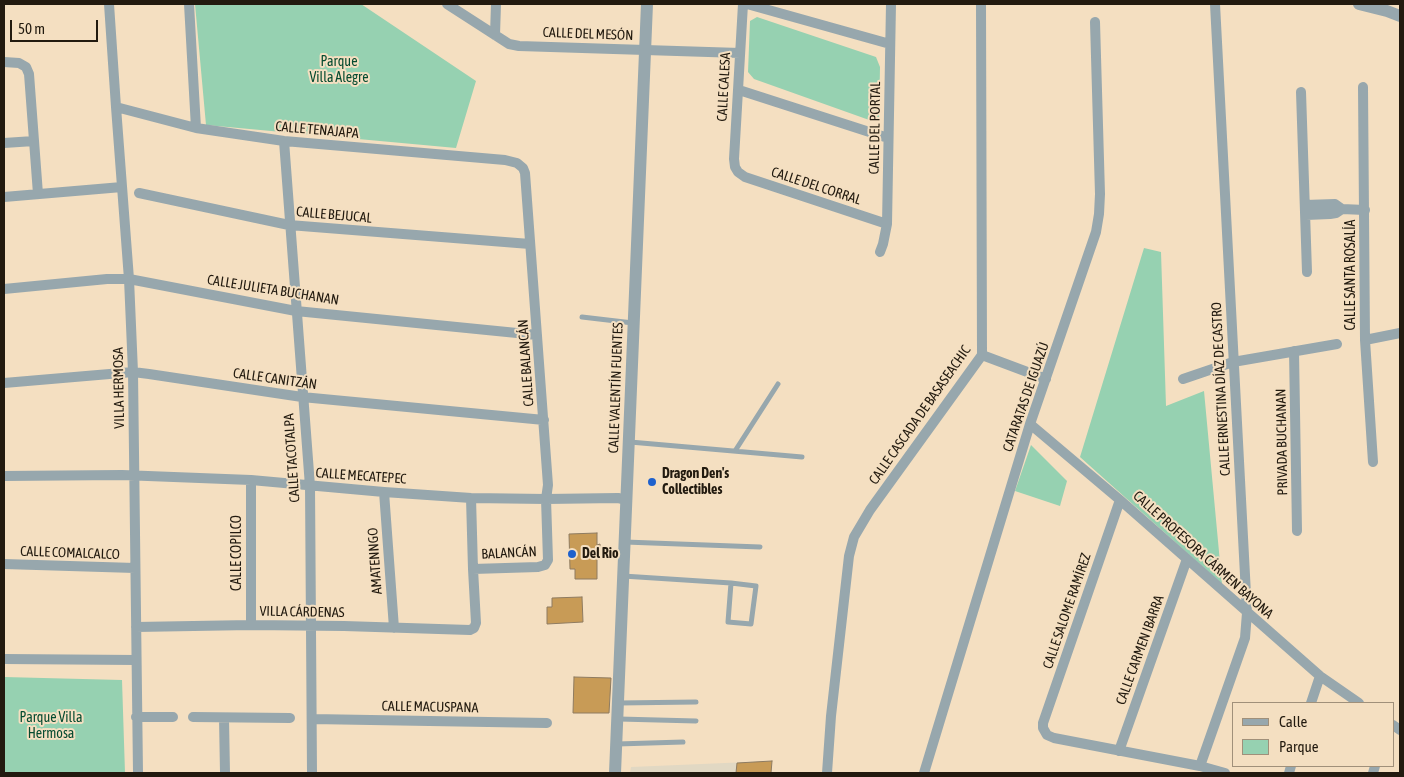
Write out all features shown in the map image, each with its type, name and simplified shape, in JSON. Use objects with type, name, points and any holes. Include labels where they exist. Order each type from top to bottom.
[{"type":"street","name":"VILLA HERMOSA","points":[[109,4],[129,279],[133,372],[138,773]]},
{"type":"street","points":[[189,4],[196,128]]},
{"type":"street","name":"CALLE DEL MESÓN","points":[[447,4],[509,44],[519,46],[740,52]]},
{"type":"street","points":[[495,35],[496,4]]},
{"type":"street","name":"CALLE VALENTÍN FUENTES","points":[[615,773],[647,4]]},
{"type":"street","points":[[745,4],[890,44]]},
{"type":"street","name":"CALLE CALESA","points":[[738,172],[734,159],[740,52],[745,4]]},
{"type":"street","name":"CALLE DEL PORTAL","points":[[880,252],[887,224],[891,4]]},
{"type":"street","name":"CALLE CASCADA DE BASASEACHIC","points":[[827,773],[831,716],[849,556],[854,536],[870,510],[982,355],[981,4]]},
{"type":"street","name":"CALLE ERNESTINA DÍAZ DE CASTRO","points":[[1200,766],[1245,638],[1247,613],[1215,4]]},
{"type":"street","points":[[1359,4],[1387,7],[1400,16]]},
{"type":"street","name":"CATARATAS DE IGUAZÚ","points":[[924,773],[1030,424],[1091,249],[1100,214],[1095,22]]},
{"type":"street","points":[[4,62],[20,62],[26,67],[29,74],[38,194]]},
{"type":"street","name":"CALLE SANTA ROSALÍA","points":[[1363,87],[1365,340],[1373,462]]},
{"type":"street","points":[[739,90],[888,138]]},
{"type":"street","points":[[1301,92],[1307,272]]},
{"type":"street","name":"CALLE TENAJAPA","points":[[116,107],[196,128],[284,141],[505,160],[518,163]]},
{"type":"street","points":[[4,144],[34,141]]},
{"type":"street","name":"CALLE TACOTALPA","points":[[284,141],[310,486],[312,773]]},
{"type":"street","name":"CALLE BALANCÁN","points":[[518,163],[523,168],[525,174],[544,420],[548,485],[546,499],[548,558],[546,563]]},
{"type":"street","name":"CALLE DEL CORRAL","points":[[738,172],[745,177],[887,224]]},
{"type":"street","points":[[4,197],[122,187]]},
{"type":"street","name":"CALLE BEJUCAL","points":[[139,193],[289,225],[530,244]]},
{"type":"street","points":[[1305,210],[1330,214],[1342,209],[1365,210]]},
{"type":"street","name":"CALLE JULIETA BUCHANAN","points":[[4,288],[107,279],[129,279],[296,311],[537,335]]},
{"type":"street","points":[[1365,340],[1400,333]]},
{"type":"street","points":[[1182,379],[1234,362],[1337,344]]},
{"type":"street","name":"PRIVADA BUCHANAN","points":[[1294,351],[1297,531]]},
{"type":"street","points":[[982,355],[1046,379]]},
{"type":"street","name":"CALLE CANITZÁN","points":[[4,382],[133,372],[302,397],[544,420]]},
{"type":"street","name":"CALLE PROFESORA CÁRMEN BAYONA","points":[[1030,424],[1120,500],[1320,676],[1358,702]]},
{"type":"street","name":"CALLE MECATEPEC","points":[[4,476],[134,475],[251,480],[471,498],[618,498],[626,500]]},
{"type":"street","name":"CALLE COPILCO","points":[[251,480],[252,625]]},
{"type":"street","name":"AMATENNGO","points":[[384,492],[394,628]]},
{"type":"street","points":[[471,498],[473,569]]},
{"type":"street","name":"CALLE SALOME RAMÍREZ","points":[[1119,751],[1050,737],[1044,732],[1042,722],[1120,500]]},
{"type":"street","name":"CALLE CARMEN IBARRA","points":[[1119,751],[1187,559]]},
{"type":"street","name":"BALANCÁN","points":[[473,569],[529,568],[538,567],[546,563]]},
{"type":"street","name":"CALLE COMALCALCO","points":[[4,564],[135,568]]},
{"type":"street","name":"VILLA CÁRDENAS","points":[[136,627],[252,625],[468,630],[474,628],[476,623],[473,569]]},
{"type":"street","points":[[4,659],[136,660]]},
{"type":"street","points":[[1311,702],[1320,676]]},
{"type":"street","points":[[136,717],[173,717]]},
{"type":"street","points":[[194,717],[290,718]]},
{"type":"street","points":[[224,718],[225,773]]},
{"type":"street","name":"CALLE MACUSPANA","points":[[312,719],[547,723]]},
{"type":"street","points":[[1119,751],[1200,766],[1225,773]]},
{"type":"lane","points":[[582,318],[634,323]]},
{"type":"lane","points":[[735,451],[778,384]]},
{"type":"lane","points":[[629,442],[802,457]]},
{"type":"lane","points":[[625,542],[760,547]]},
{"type":"lane","points":[[624,576],[731,583],[756,586],[751,624],[728,622],[731,583]]},
{"type":"lane","points":[[618,704],[696,702]]},
{"type":"lane","points":[[618,719],[696,721]]},
{"type":"lane","points":[[616,744],[683,742]]},
{"type":"shaded area","points":[[772,761],[771,773],[630,773],[631,767]]},
{"type":"green space","name":"Parque Villa Alegre","points":[[195,4],[361,4],[476,81],[456,148],[206,125]]},
{"type":"green space","points":[[757,17],[876,57],[880,67],[879,119],[872,121],[754,79],[748,72],[750,21]]},
{"type":"green space","points":[[1144,248],[1161,252],[1166,406],[1204,391],[1222,584],[1080,457]]},
{"type":"green space","points":[[1031,445],[1067,481],[1060,506],[1015,491]]},
{"type":"green space","name":"Parque Villa Hermosa","points":[[4,677],[122,680],[125,773],[4,773]]},
{"type":"building","points":[[597,533],[597,545],[600,544],[600,557],[597,557],[597,579],[575,579],[575,569],[570,569],[569,534]]},
{"type":"building","points":[[582,597],[583,622],[547,624],[547,607],[552,607],[552,598]]},
{"type":"building","points":[[574,677],[611,678],[609,713],[573,713]]},
{"type":"building","points":[[772,761],[771,773],[736,773],[737,763]]},
{"type":"place","name":"Dragon Den's Collectibles","points":[[652,482]]},
{"type":"place","name":"Del Rio","points":[[572,554]]}]
